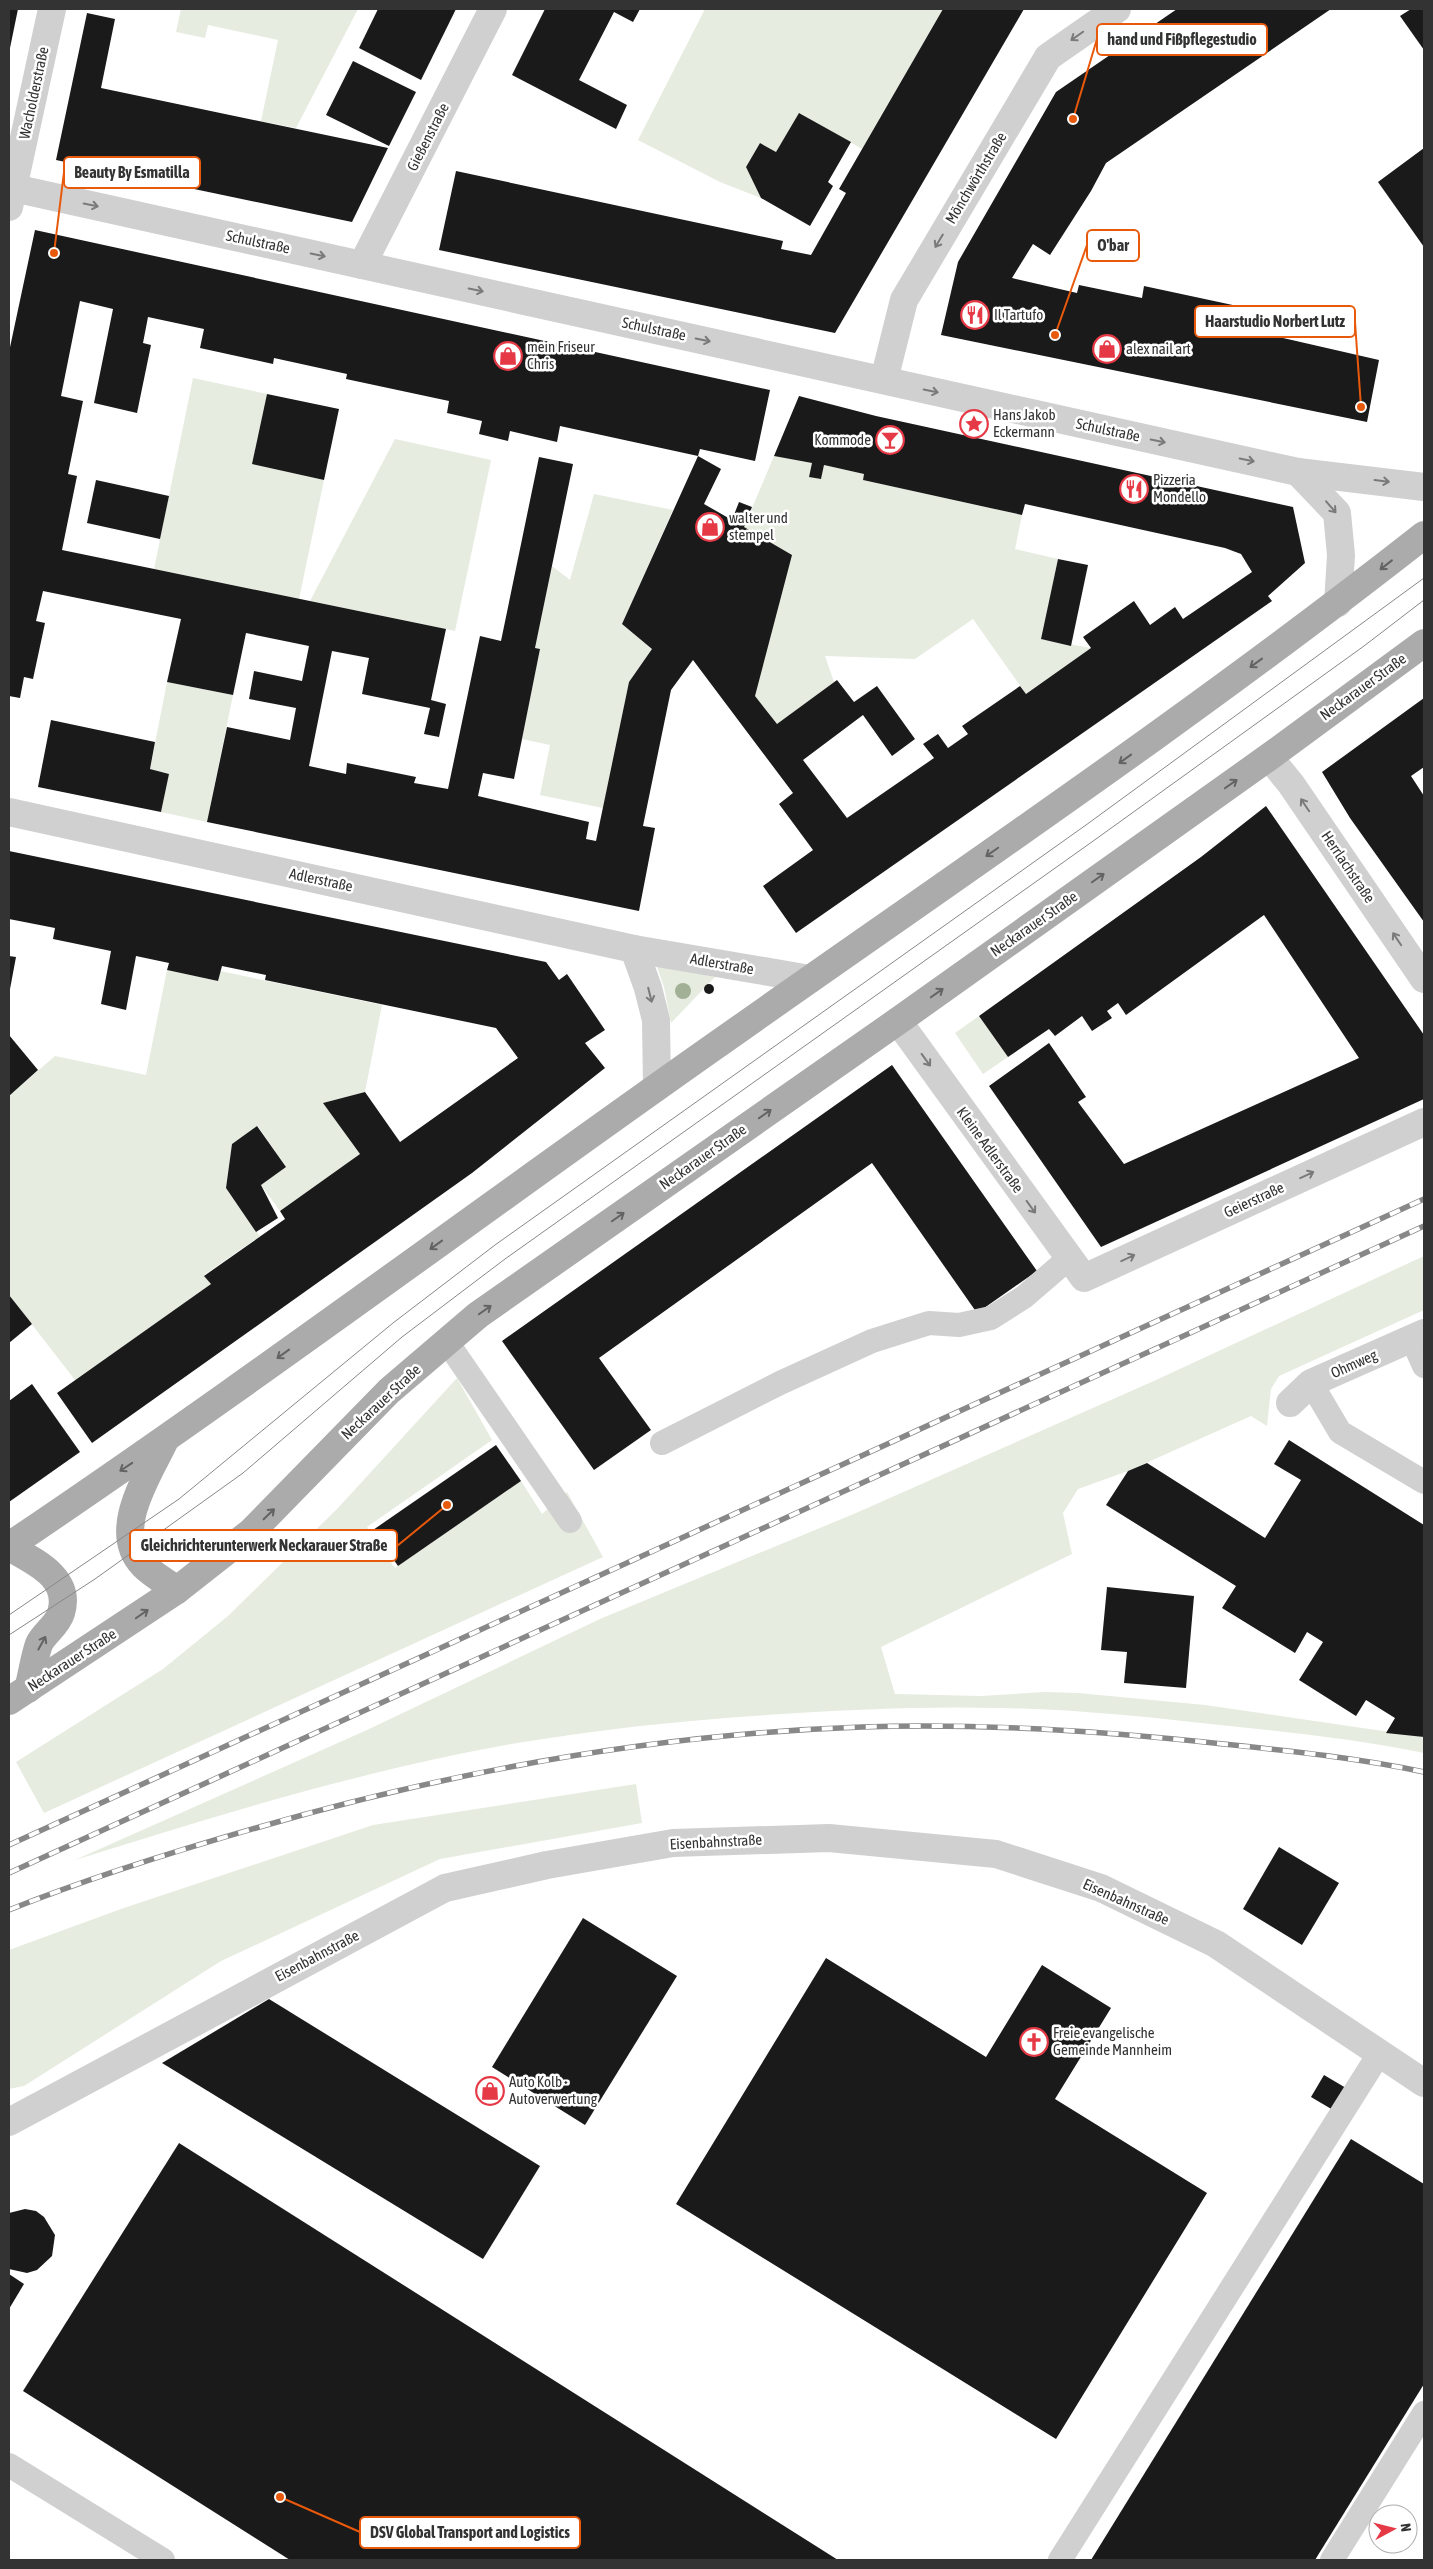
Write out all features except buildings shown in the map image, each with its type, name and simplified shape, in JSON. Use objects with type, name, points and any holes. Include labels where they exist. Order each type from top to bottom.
[{"type":"main road","points":[[18,1695],[40,1643],[54,1626],[61,1613],[62,1601],[58,1583],[52,1574],[9,1547],[166,1439],[657,1087],[1104,774],[1338,603],[1424,535]]},
{"type":"main road","name":"Neckarauer Straße","points":[[18,1695],[177,1590],[251,1532],[389,1391],[478,1315],[898,1021],[1269,757],[1424,643]]},
{"type":"main road","points":[[166,1439],[136,1501],[132,1517],[131,1544],[142,1564],[177,1590]]},
{"type":"street","name":"Wacholderstraße","points":[[10,194],[52,9]]},
{"type":"street","name":"Gießenstraße","points":[[362,265],[493,9]]},
{"type":"street","name":"Mönchwörthstraße","points":[[884,380],[904,300],[1048,57],[1117,9]]},
{"type":"street","name":"Schulstraße","points":[[10,194],[362,265],[1298,472],[1424,487]]},
{"type":"street","points":[[1298,472],[1337,513],[1341,555],[1338,603]]},
{"type":"street","name":"Herrlachstraße","points":[[1269,757],[1291,784],[1424,979]]},
{"type":"street","name":"Adlerstraße","points":[[9,812],[634,948],[810,979]]},
{"type":"street","points":[[634,948],[648,988],[656,1020],[657,1087]]},
{"type":"street","name":"Kleine Adlerstraße","points":[[898,1021],[1076,1269]]},
{"type":"street","name":"Geierstraße","points":[[1076,1269],[1424,1122]]},
{"type":"street","name":"Ohmweg","points":[[1290,1403],[1312,1383],[1418,1336]]},
{"type":"street","name":"Eisenbahnstraße","points":[[9,2122],[445,1888],[547,1865],[673,1843],[829,1838],[996,1854],[1102,1888],[1216,1944],[1424,2083]]},
{"type":"lane","points":[[662,1443],[780,1383],[872,1341],[929,1324],[959,1325],[990,1318],[1076,1269]]},
{"type":"lane","points":[[1418,1336],[1424,1366]]},
{"type":"lane","points":[[447,1342],[570,1521]]},
{"type":"lane","points":[[1312,1383],[1340,1432],[1424,1482]]},
{"type":"lane","points":[[1060,2560],[1378,2054]]},
{"type":"lane","points":[[1332,2560],[1424,2413]]},
{"type":"lane","points":[[9,2465],[163,2560]]},
{"type":"shaded area","points":[[181,9],[358,9],[296,128],[261,121],[278,40],[208,25],[205,38],[176,32]]},
{"type":"shaded area","points":[[705,9],[943,9],[862,149],[800,113],[776,152],[760,143],[746,167],[761,198],[720,182],[638,140]]},
{"type":"shaded area","points":[[193,378],[267,394],[252,464],[324,480],[299,599],[154,569]]},
{"type":"shaded area","points":[[395,439],[491,460],[455,631],[310,601]]},
{"type":"shaded area","points":[[774,456],[812,463],[810,477],[821,479],[824,465],[864,474],[863,480],[1022,515],[1015,549],[1058,559],[1041,639],[1091,648],[1026,694],[973,619],[915,659],[825,656],[834,682],[777,725],[755,696],[744,527]]},
{"type":"shaded area","points":[[594,494],[673,510],[622,624],[652,649],[629,682],[603,808],[540,795],[550,745],[522,739],[540,649],[535,648],[552,566],[570,580]]},
{"type":"shaded area","points":[[167,682],[233,695],[207,822],[161,812],[169,774],[150,769]]},
{"type":"shaded area","points":[[656,964],[715,977],[671,1023],[664,987]]},
{"type":"shaded area","points":[[167,970],[218,981],[220,971],[382,1005],[365,1092],[324,1103],[360,1154],[280,1211],[261,1185],[286,1167],[258,1126],[232,1144],[226,1188],[260,1236],[204,1275],[211,1284],[75,1380],[9,1295],[9,1096],[55,1056],[146,1075]]},
{"type":"shaded area","points":[[979,1016],[1008,1057],[983,1074],[955,1033]]},
{"type":"shaded area","points":[[1424,1256],[1424,1310],[1279,1376],[1271,1389],[1267,1426],[1251,1416],[1128,1471],[1078,1489],[1063,1513],[1072,1554],[881,1647],[895,1694],[981,1696],[1045,1692],[1078,1693],[1205,1705],[1424,1737],[1424,1753],[1297,1733],[1138,1716],[1055,1710],[912,1708],[727,1718],[573,1734],[459,1754],[314,1789],[75,1860],[367,1730],[600,1619],[856,1513],[1156,1380]]},
{"type":"shaded area","points":[[457,1378],[492,1440],[367,1527],[395,1568],[521,1481],[542,1514],[567,1492],[603,1557],[44,1813],[16,1762],[163,1669],[228,1616],[338,1508]]},
{"type":"shaded area","points":[[636,1784],[642,1823],[440,1859],[221,1961],[24,2086],[9,2089],[9,1950],[121,1909],[373,1825]]},
{"type":"tram line","points":[[9,1615],[179,1499],[393,1323],[495,1245],[1086,825],[1424,578]]},
{"type":"tram line","points":[[9,1635],[95,1579],[243,1473],[402,1337],[505,1259],[1096,839],[1364,646],[1424,600]]},
{"type":"railway","points":[[9,1845],[1424,1199]]},
{"type":"railway","points":[[9,1873],[1424,1226]]},
{"type":"railway","points":[[9,1910],[100,1876],[193,1846],[405,1789],[556,1759],[708,1738],[862,1727],[953,1726],[1043,1729],[1133,1735],[1273,1749],[1349,1759],[1424,1772]]},
{"type":"place","name":"hand und Fißpflegestudio","points":[[1073,119]]},
{"type":"place","name":"Beauty By Esmatilla","points":[[54,253]]},
{"type":"place","name":"Il Tartufo","points":[[975,315]]},
{"type":"place","name":"O'bar","points":[[1055,335]]},
{"type":"place","name":"alex nail art","points":[[1107,349]]},
{"type":"place","name":"mein Friseur Chris","points":[[508,356]]},
{"type":"place","name":"Haarstudio Norbert Lutz","points":[[1361,407]]},
{"type":"place","name":"Hans Jakob Eckermann","points":[[974,424]]},
{"type":"place","name":"Kommode","points":[[890,440]]},
{"type":"place","name":"Pizzeria Mondello","points":[[1134,489]]},
{"type":"place","name":"walter und stempel","points":[[710,527]]},
{"type":"place","name":"Gleichrichterunterwerk Neckarauer Straße","points":[[447,1505]]},
{"type":"place","name":"Freie evangelische Gemeinde Mannheim","points":[[1034,2042]]},
{"type":"place","name":"Auto Kolb - Autoverwertung","points":[[490,2091]]},
{"type":"place","name":"DSV Global Transport and Logistics","points":[[280,2497]]}]
